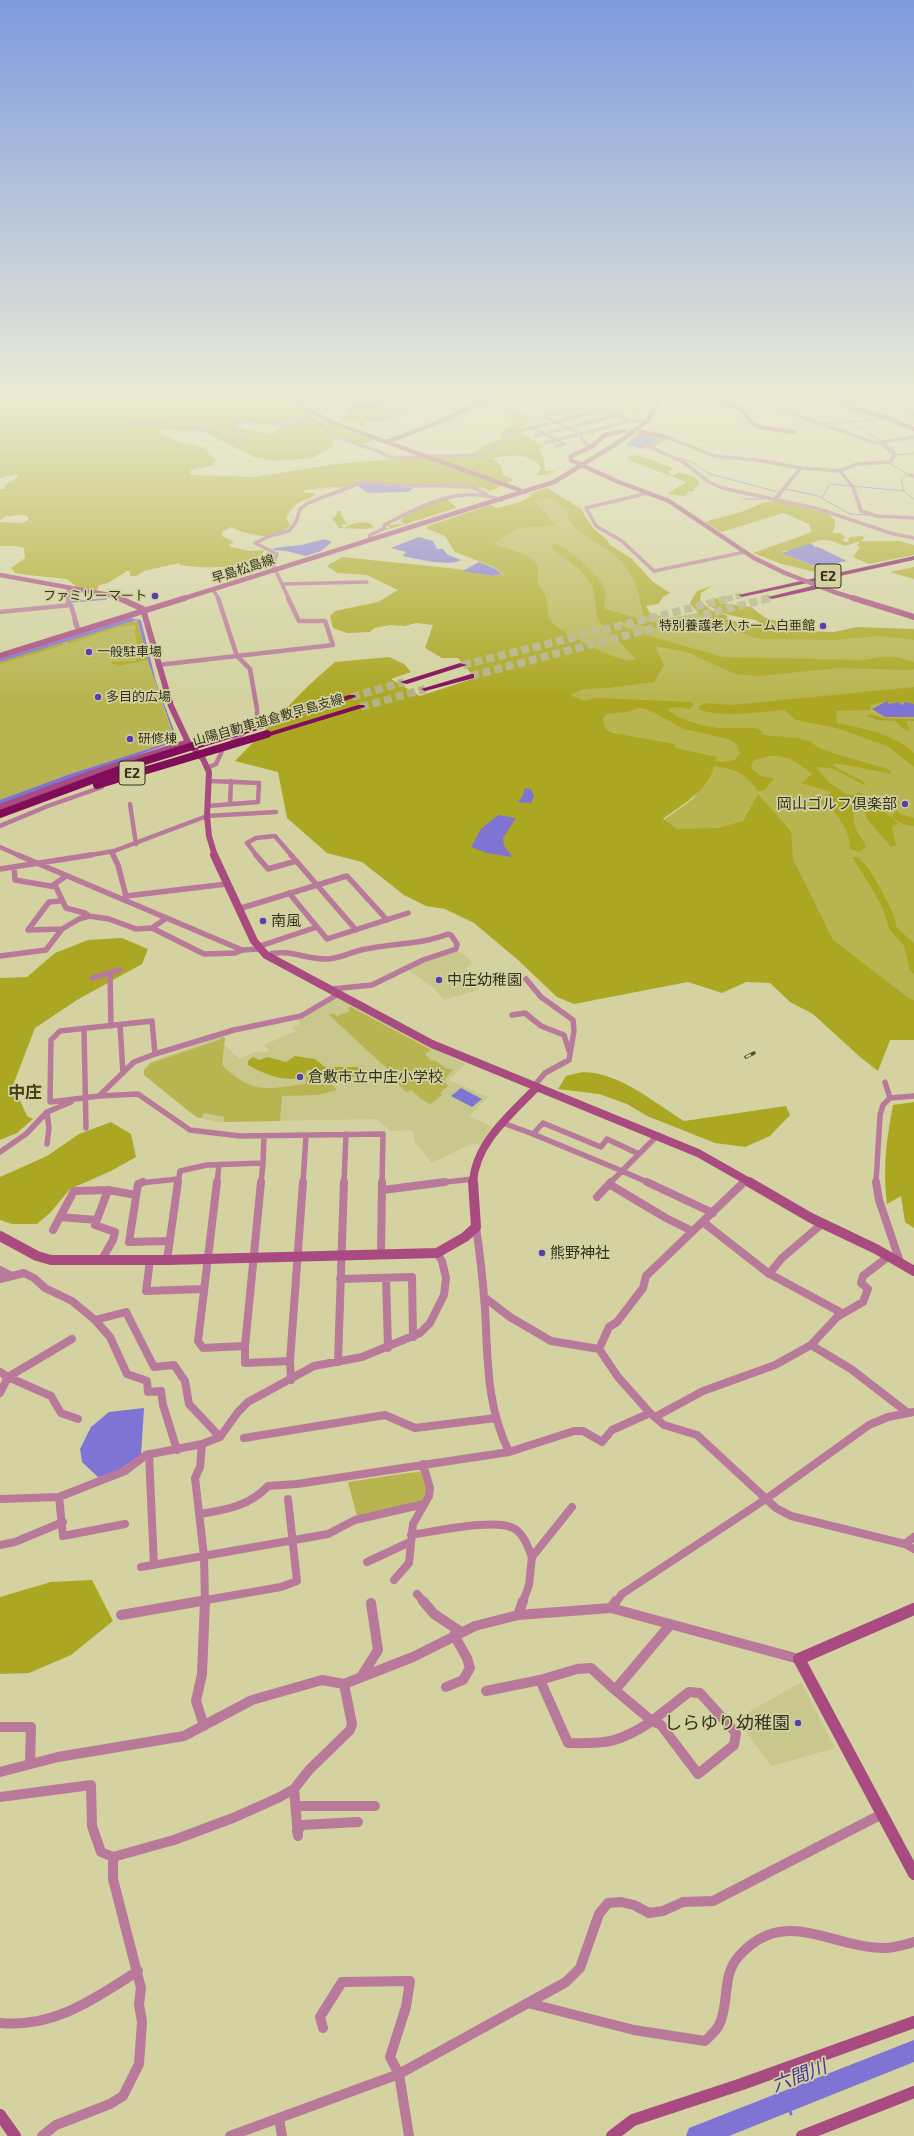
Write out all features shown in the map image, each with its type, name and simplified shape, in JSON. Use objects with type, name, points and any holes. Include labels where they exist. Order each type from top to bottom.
[{"type":"highway","name":"E2","points":[[742,594],[914,558]]},
{"type":"highway","name":"E2","points":[[772,597],[914,564]]},
{"type":"highway","points":[[404,682],[463,666]]},
{"type":"highway","points":[[425,689],[471,676]]},
{"type":"highway","name":"山陽自動車道倉敷早島支線","points":[[0,814],[135,764],[352,697]]},
{"type":"highway","name":"山陽自動車道倉敷早島支線","points":[[0,820],[94,786],[361,707]]},
{"type":"street","points":[[158,664],[333,645],[325,621],[299,621],[272,562],[277,554],[255,543],[270,536],[289,531],[296,522],[298,512],[303,506],[323,497]]},
{"type":"street","points":[[370,538],[370,535],[385,528],[384,525],[442,497],[447,497]]},
{"type":"street","points":[[493,497],[499,499]]},
{"type":"street","name":"早島松島線","points":[[0,655],[78,629],[212,590],[275,568],[506,497]]},
{"type":"street","points":[[633,497],[586,508],[596,526],[622,541],[654,571],[745,552]]},
{"type":"street","points":[[657,497],[675,504],[761,562],[834,592],[914,617]]},
{"type":"street","points":[[759,497],[819,509],[890,533],[914,538]]},
{"type":"street","points":[[774,500],[777,497]]},
{"type":"street","points":[[856,497],[861,511],[877,516],[914,518]]},
{"type":"street","name":"早島松島線","points":[[0,655],[370,538],[499,499]]},
{"type":"street","points":[[0,575],[115,596],[143,610],[170,706],[188,743],[201,757],[207,768],[210,781],[207,816],[211,846],[238,909],[258,948],[266,955],[340,993],[432,1044],[698,1153],[776,1198],[889,1256],[914,1271]]},
{"type":"street","points":[[0,578],[8,576]]},
{"type":"street","points":[[283,584],[367,582]]},
{"type":"street","points":[[70,588],[68,590],[69,604],[78,629]]},
{"type":"street","points":[[212,590],[220,601],[237,656],[250,669],[255,698],[257,723]]},
{"type":"street","points":[[0,612],[69,604]]},
{"type":"street","points":[[0,807],[95,772],[257,723]]},
{"type":"street","points":[[0,826],[48,806],[102,787],[222,751],[257,723]]},
{"type":"street","points":[[207,768],[216,764],[222,751]]},
{"type":"street","points":[[95,772],[102,787]]},
{"type":"street","points":[[207,806],[258,802],[259,782],[210,781]]},
{"type":"street","points":[[230,804],[231,782]]},
{"type":"street","points":[[130,804],[136,844]]},
{"type":"street","points":[[0,869],[112,852],[207,816],[276,812]]},
{"type":"street","points":[[296,861],[268,869],[247,843],[256,838],[275,836],[356,930]]},
{"type":"street","points":[[0,847],[66,876],[124,898],[165,918],[242,950]]},
{"type":"street","points":[[112,852],[118,865],[124,898]]},
{"type":"street","points":[[14,867],[15,880],[52,886],[59,891],[60,901],[66,908],[85,912],[88,916]]},
{"type":"street","points":[[52,886],[66,876]]},
{"type":"street","points":[[238,909],[347,876],[387,920]]},
{"type":"street","points":[[124,898],[226,884]]},
{"type":"street","points":[[289,894],[328,939],[408,913]]},
{"type":"street","points":[[60,901],[49,902],[28,930],[62,929]]},
{"type":"street","points":[[0,956],[44,952],[62,929],[79,919],[88,916],[109,919],[136,929],[152,928],[204,954],[235,952],[258,948],[317,927]]},
{"type":"street","points":[[152,928],[165,918]]},
{"type":"street","points":[[266,955],[284,950],[308,957],[334,958],[362,950],[436,940],[448,934],[457,944],[456,949],[423,960],[372,986],[332,989]]},
{"type":"street","points":[[92,978],[120,970]]},
{"type":"street","points":[[110,973],[111,1026]]},
{"type":"street","points":[[510,1452],[489,1396],[484,1297],[476,1227],[473,1179],[487,1142],[536,1086],[545,1073],[569,1060],[569,1051],[574,1031],[573,1020],[540,994],[529,984],[526,979]]},
{"type":"street","points":[[99,1096],[134,1062],[155,1054],[234,1030],[301,1016],[340,993]]},
{"type":"street","points":[[512,1015],[525,1013],[541,1026],[564,1035],[569,1051]]},
{"type":"street","points":[[155,1054],[152,1021],[60,1031],[51,1040],[50,1102],[99,1096],[138,1094],[182,1126],[190,1130],[240,1136],[383,1134],[381,1255]]},
{"type":"street","points":[[120,1025],[123,1073]]},
{"type":"street","points":[[84,1029],[86,1128]]},
{"type":"street","points":[[885,1082],[890,1098]]},
{"type":"street","points":[[900,1262],[878,1200],[876,1182],[880,1115],[883,1105],[890,1098],[914,1096]]},
{"type":"street","points":[[0,1152],[26,1134],[47,1112],[78,1098]]},
{"type":"street","points":[[47,1112],[49,1128],[47,1144]]},
{"type":"street","points":[[503,1123],[622,1171],[712,1213]]},
{"type":"street","points":[[533,1134],[542,1123],[601,1147],[608,1139],[639,1154]]},
{"type":"street","points":[[338,1362],[346,1134]]},
{"type":"street","points":[[291,1380],[290,1361],[306,1135]]},
{"type":"street","points":[[264,1136],[263,1163],[252,1258],[245,1363],[290,1361]]},
{"type":"street","points":[[596,1197],[658,1136]]},
{"type":"street","points":[[167,1260],[180,1171],[219,1165],[263,1163]]},
{"type":"street","points":[[219,1165],[198,1341],[203,1348],[245,1346]]},
{"type":"street","points":[[170,1241],[129,1242],[138,1184],[148,1181],[178,1179]]},
{"type":"street","points":[[383,1190],[473,1179]]},
{"type":"street","points":[[599,1349],[604,1335],[609,1327],[617,1322],[643,1288],[646,1276],[747,1180]]},
{"type":"street","points":[[609,1184],[666,1218],[692,1231]]},
{"type":"street","points":[[53,1230],[74,1191],[108,1190],[136,1195]]},
{"type":"street","points":[[102,1259],[105,1251],[114,1241],[115,1232],[95,1225],[108,1190]]},
{"type":"street","points":[[60,1217],[97,1220]]},
{"type":"street","points":[[703,1222],[721,1234],[734,1249],[769,1274],[842,1313]]},
{"type":"street","points":[[769,1274],[782,1258],[823,1223]]},
{"type":"street","points":[[0,1236],[15,1242],[42,1259],[167,1260],[437,1253],[465,1238],[476,1227]]},
{"type":"street","points":[[0,1499],[59,1497],[125,1471],[149,1454],[177,1450],[202,1444],[220,1437],[238,1412],[248,1402],[291,1380],[314,1366],[362,1357],[413,1337],[430,1323],[444,1295],[446,1278],[442,1261],[437,1253]]},
{"type":"street","points":[[200,1514],[230,1509],[262,1494],[268,1486],[297,1484],[510,1452],[574,1431],[582,1431],[602,1442],[612,1430],[652,1415],[703,1391],[775,1365],[811,1345],[842,1313],[858,1306],[866,1298],[868,1289],[861,1282],[863,1276],[889,1256]]},
{"type":"street","points":[[150,1260],[146,1290],[204,1290]]},
{"type":"street","points":[[0,1270],[12,1276]]},
{"type":"street","points":[[0,1279],[24,1273],[34,1278],[45,1288],[72,1301],[95,1320],[110,1337],[127,1374],[147,1381],[148,1392],[161,1391],[163,1405],[177,1450]]},
{"type":"street","points":[[340,1279],[412,1277],[413,1337]]},
{"type":"street","points":[[386,1278],[388,1348]]},
{"type":"street","points":[[484,1297],[510,1317],[551,1341],[599,1349],[618,1377],[652,1415],[664,1425],[697,1436],[776,1508],[791,1516],[905,1544],[914,1549]]},
{"type":"street","points":[[95,1320],[126,1312],[154,1367],[174,1366],[185,1381],[189,1404],[220,1437]]},
{"type":"street","points":[[0,1393],[8,1378],[72,1339]]},
{"type":"street","points":[[811,1345],[851,1369],[911,1413]]},
{"type":"street","points":[[0,1372],[8,1378],[51,1396],[57,1410],[63,1415],[78,1419]]},
{"type":"street","points":[[611,1608],[622,1594],[766,1499],[869,1425],[888,1417],[911,1413]]},
{"type":"street","points":[[244,1438],[385,1415],[397,1418],[415,1428],[496,1418]]},
{"type":"street","points":[[202,1444],[200,1467],[195,1478],[204,1556],[202,1674],[196,1701],[204,1726]]},
{"type":"street","points":[[149,1454],[154,1565]]},
{"type":"street","points":[[394,1580],[409,1563],[413,1524],[429,1496],[430,1488],[423,1464]]},
{"type":"street","points":[[59,1497],[63,1522],[63,1536],[125,1524]]},
{"type":"street","points":[[121,1615],[204,1602],[281,1587],[297,1581],[288,1499]]},
{"type":"street","points":[[141,1567],[328,1534],[355,1520],[424,1504]]},
{"type":"street","points":[[532,1557],[572,1507]]},
{"type":"street","points":[[0,1545],[15,1542],[63,1522]]},
{"type":"street","points":[[367,1562],[411,1538],[467,1527],[494,1525],[511,1527],[523,1536],[532,1557],[529,1586],[518,1615]]},
{"type":"street","points":[[905,1544],[914,1537]]},
{"type":"street","points":[[417,1594],[434,1614],[458,1633],[467,1658],[470,1668],[463,1680],[446,1687]]},
{"type":"street","points":[[361,1677],[378,1650],[371,1603]]},
{"type":"street","points":[[0,1772],[58,1757],[164,1741],[184,1736],[252,1700],[322,1680],[344,1684],[413,1657],[458,1633],[518,1615],[611,1608],[799,1659],[914,1609]]},
{"type":"street","points":[[615,1690],[670,1625]]},
{"type":"street","points":[[799,1659],[914,1874]]},
{"type":"street","points":[[486,1691],[540,1680],[577,1669],[591,1668],[650,1720],[661,1725],[698,1774],[734,1745],[736,1733],[700,1693],[689,1692],[650,1720],[625,1737],[610,1742],[568,1743],[540,1680]]},
{"type":"street","points":[[0,1797],[91,1785],[92,1826],[101,1852],[113,1856],[174,1840],[233,1818],[294,1789],[310,1770],[350,1730],[352,1724],[344,1684]]},
{"type":"street","points":[[0,1727],[31,1727],[30,1764]]},
{"type":"street","points":[[294,1789],[298,1833],[302,1825],[358,1822]]},
{"type":"street","points":[[296,1806],[375,1806]]},
{"type":"street","points":[[230,2136],[399,2074],[566,1982],[580,1968],[599,1914],[608,1904],[621,1902],[634,1905],[649,1913],[663,1911],[683,1902],[713,1901],[882,1814]]},
{"type":"street","points":[[42,2136],[56,2125],[110,2104],[123,2096],[140,2064],[142,2022],[138,1971],[112,1879],[113,1856]]},
{"type":"street","points":[[528,2003],[634,2030],[705,2041],[720,2024],[728,1974],[744,1949],[766,1934],[782,1929],[806,1931],[882,1948],[914,1942]]},
{"type":"street","points":[[0,2023],[24,2024],[75,2011],[138,1971]]},
{"type":"street","points":[[323,2028],[320,2017],[342,1982],[410,1980],[406,2007],[390,2057],[399,2074],[409,2136]]},
{"type":"street","points":[[612,2136],[633,2120],[742,2084],[914,2022]]},
{"type":"street","points":[[802,2136],[914,2092]]},
{"type":"street","points":[[0,2115],[15,2136]]},
{"type":"street","points":[[279,2118],[282,2136]]},
{"type":"shaded area","points":[[0,497],[312,497],[298,503],[292,509],[286,518],[290,525],[285,531],[279,534],[271,536],[253,535],[231,527],[222,532],[222,536],[234,542],[229,545],[231,547],[250,551],[265,550],[253,559],[244,563],[226,567],[208,567],[180,565],[179,563],[144,571],[136,576],[130,576],[130,571],[127,571],[108,583],[99,585],[96,591],[77,587],[67,579],[15,573],[11,568],[25,558],[24,548],[16,546],[0,546],[0,522],[23,523],[29,519],[27,516],[19,515],[6,516],[0,520]]},
{"type":"shaded area","points":[[446,497],[456,508],[385,530],[389,528],[387,525],[403,524],[405,523],[401,522],[402,517]]},
{"type":"shaded area","points":[[531,497],[561,497],[581,509],[592,527],[607,540],[610,545],[632,559],[653,582],[670,593],[663,597],[658,604],[646,606],[653,619],[643,616],[636,585],[621,561],[575,527],[567,518],[569,510],[551,498],[535,502],[555,525],[517,529],[504,535],[494,544],[524,554],[534,561],[538,567],[538,584],[545,595],[549,617],[556,626],[574,638],[610,655],[628,660],[636,659],[598,620],[593,587],[580,570],[554,550],[551,544],[564,548],[572,553],[601,582],[605,592],[605,609],[672,628],[658,628],[620,622],[624,627],[653,637],[723,657],[863,660],[881,657],[896,657],[914,662],[914,669],[912,670],[839,668],[759,676],[735,674],[687,652],[655,646],[664,665],[654,682],[608,688],[583,689],[570,695],[584,701],[596,698],[691,702],[694,704],[690,709],[675,707],[668,710],[678,717],[700,725],[718,728],[755,728],[761,731],[763,735],[798,738],[811,742],[819,748],[839,755],[888,769],[892,774],[834,763],[833,766],[863,781],[866,786],[831,768],[815,767],[831,784],[848,795],[859,793],[864,795],[899,824],[892,827],[896,846],[890,846],[868,820],[862,805],[855,803],[853,813],[855,825],[866,847],[859,852],[850,849],[847,833],[831,808],[839,805],[838,803],[833,802],[820,805],[815,802],[827,798],[831,792],[801,783],[812,774],[792,760],[778,756],[770,756],[753,761],[751,768],[760,776],[774,778],[765,790],[758,791],[744,776],[739,773],[714,766],[711,775],[701,790],[663,819],[677,829],[718,828],[743,821],[758,794],[791,831],[793,859],[833,940],[910,999],[914,1000],[914,1040],[890,1040],[878,1071],[860,1057],[813,1014],[790,1002],[770,983],[746,982],[722,993],[688,982],[574,1004],[557,997],[518,960],[474,923],[445,909],[426,906],[404,895],[362,862],[327,853],[287,818],[278,772],[235,761],[308,686],[335,662],[389,657],[404,664],[411,672],[391,679],[420,696],[475,678],[458,658],[442,658],[425,648],[433,625],[416,623],[405,626],[390,625],[374,628],[370,632],[347,633],[333,628],[330,616],[335,611],[378,602],[398,590],[367,575],[337,573],[327,566],[342,557],[458,569],[492,576],[503,574],[494,567],[455,552],[445,536],[428,529],[427,526],[491,505],[497,508],[520,502]],"holes":[[[639,708],[649,710],[684,729],[728,739],[736,744],[740,753],[735,760],[723,762],[716,761],[717,757],[676,748],[674,744],[614,733],[605,729],[603,719],[606,714],[626,712]]]},
{"type":"shaded area","name":"岡山ゴルフ倶楽部","points":[[552,498],[570,510],[606,548],[629,568],[640,589],[647,612],[669,618],[699,613],[753,637],[888,635],[914,639],[914,1002],[826,943],[753,818],[724,830],[680,831],[661,822],[694,798],[713,766],[604,729],[568,695],[558,629],[551,623],[493,544],[534,502]]},
{"type":"shaded area","points":[[777,501],[827,513],[835,520],[835,526],[832,533],[840,533],[846,538],[842,539],[845,542],[848,542],[849,537],[863,536],[864,539],[846,546],[821,540],[800,548],[781,552],[816,567],[819,573],[782,564],[753,553],[812,532],[809,524],[784,513],[721,532],[705,522],[741,512],[765,502]]},
{"type":"shaded area","points":[[337,511],[341,511],[341,515],[347,524],[341,525],[344,528],[363,522],[371,524],[374,527],[366,529],[339,528],[332,518],[336,516]]},
{"type":"shaded area","points":[[419,537],[433,541],[437,549],[443,549],[448,555],[461,560],[456,562],[441,563],[403,556],[406,552],[391,548]]},
{"type":"shaded area","points":[[325,539],[332,542],[321,551],[306,556],[287,551],[273,550],[275,548],[301,545]]},
{"type":"shaded area","points":[[860,541],[900,541],[914,545],[914,555],[869,564],[853,557],[860,547],[857,546]]},
{"type":"shaded area","points":[[808,544],[815,546],[813,547],[818,547],[847,561],[817,567],[782,553]]},
{"type":"shaded area","points":[[479,562],[494,568],[502,574],[492,576],[463,571]]},
{"type":"shaded area","points":[[914,567],[914,579],[890,572]]},
{"type":"shaded area","points":[[712,586],[701,593],[700,601],[711,610],[728,616],[726,618],[737,622],[759,626],[760,623],[756,620],[721,612],[710,606],[705,601],[716,598],[726,604],[751,607],[764,617],[792,626],[799,631],[834,632],[857,627],[914,629],[914,640],[879,636],[835,640],[762,639],[752,637],[698,613],[690,603],[697,591]]},
{"type":"shaded area","points":[[130,618],[141,620],[156,682],[177,739],[174,742],[0,805],[0,800],[5,798],[70,774],[170,742],[174,736],[146,655],[138,622],[136,620],[0,662],[0,659]]},
{"type":"shaded area","points":[[132,620],[144,648],[174,736],[170,742],[70,774],[0,800],[0,662]]},
{"type":"shaded area","points":[[132,620],[138,622],[147,660],[113,667],[116,666],[116,664],[112,664],[112,662],[136,661],[136,659],[140,658],[134,625],[111,629],[110,631],[69,644],[66,641]]},
{"type":"shaded area","points":[[62,642],[65,645],[0,664],[0,662]]},
{"type":"shaded area","points":[[914,687],[914,704],[904,702],[902,704],[898,702],[889,703],[888,701],[871,705],[870,710],[836,711],[837,723],[888,736],[906,746],[914,753],[914,767],[889,747],[840,729],[796,720],[784,710],[742,714],[721,714],[700,710],[699,706],[707,703],[732,705]]},
{"type":"shaded area","points":[[887,701],[889,704],[898,702],[902,705],[905,702],[914,704],[914,717],[885,717],[872,709]]},
{"type":"shaded area","points":[[870,714],[883,718],[914,719],[914,721],[906,721],[910,730],[908,731],[901,727],[896,721],[877,720],[867,716]]},
{"type":"shaded area","points":[[525,788],[531,789],[534,796],[531,803],[517,802],[522,798]]},
{"type":"shaded area","points":[[897,810],[900,814],[914,818],[914,826],[902,824],[891,817]]},
{"type":"shaded area","points":[[498,815],[516,818],[503,838],[504,846],[512,856],[511,857],[487,853],[471,847],[481,829]]},
{"type":"shaded area","points":[[852,857],[858,857],[869,869],[893,914],[897,928],[914,943],[914,974],[910,970],[904,946],[889,929],[883,909]]},
{"type":"shaded area","points":[[122,938],[148,949],[142,964],[77,1000],[35,1028],[13,1085],[27,1116],[33,1119],[17,1133],[0,1140],[0,978],[27,977],[55,953],[88,940]]},
{"type":"shaded area","points":[[456,951],[463,954],[471,961],[471,964],[466,968],[484,985],[477,988],[478,990],[444,1000],[434,988],[408,970],[430,958]]},
{"type":"shaded area","name":"倉敷市立中庄小学校","points":[[337,997],[428,1046],[466,1064],[449,1080],[488,1097],[469,1116],[492,1127],[479,1145],[473,1143],[432,1163],[415,1142],[413,1130],[390,1131],[377,1119],[216,1122],[196,1117],[144,1075],[144,1070],[150,1062],[222,1036],[225,1038],[224,1045],[240,1059],[255,1052],[270,1052],[264,1045],[296,1031],[293,1027],[300,1024],[298,1018]]},
{"type":"shaded area","points":[[351,1007],[431,1050],[425,1054],[431,1061],[435,1060],[447,1069],[453,1069],[444,1081],[448,1086],[440,1093],[442,1095],[430,1104],[421,1099],[412,1090],[406,1092],[390,1076],[394,1075],[329,1015],[334,1013],[337,1016],[350,1011],[348,1008]]},
{"type":"shaded area","points":[[223,1037],[225,1038],[222,1065],[233,1075],[252,1086],[270,1088],[305,1084],[306,1073],[315,1073],[323,1077],[337,1090],[318,1095],[282,1096],[280,1121],[224,1122],[224,1117],[204,1113],[201,1118],[196,1117],[144,1075],[144,1070],[151,1063],[219,1040]]},
{"type":"shaded area","points":[[295,1056],[315,1059],[325,1067],[358,1067],[365,1073],[346,1079],[333,1079],[316,1071],[307,1070],[304,1078],[288,1079],[269,1075],[248,1065],[248,1061],[253,1057],[259,1060],[268,1057],[286,1062]]},
{"type":"shaded area","points":[[583,1072],[610,1077],[623,1083],[648,1097],[684,1121],[786,1106],[790,1115],[770,1136],[745,1147],[715,1143],[647,1116],[627,1104],[599,1094],[558,1089],[566,1076]]},
{"type":"shaded area","points":[[461,1088],[482,1099],[472,1107],[451,1096]]},
{"type":"shaded area","points":[[914,1102],[914,1228],[905,1222],[901,1196],[887,1204],[885,1166],[893,1105]]},
{"type":"shaded area","points":[[111,1122],[131,1134],[136,1157],[111,1171],[70,1189],[50,1213],[37,1224],[12,1224],[0,1220],[0,1177],[47,1156],[79,1134]]},
{"type":"shaded area","points":[[144,1408],[141,1455],[119,1470],[99,1478],[82,1462],[80,1449],[91,1427],[109,1412]]},
{"type":"shaded area","points":[[422,1471],[428,1488],[423,1503],[358,1520],[348,1482]]},
{"type":"shaded area","points":[[92,1580],[113,1621],[71,1655],[29,1673],[0,1674],[0,1597],[51,1582]]},
{"type":"shaded area","points":[[801,1682],[835,1748],[771,1766],[737,1719]]},
{"type":"waterway","points":[[819,497],[850,514],[868,515]]},
{"type":"waterway","points":[[743,499],[764,499]]},
{"type":"waterway","points":[[70,590],[70,605]]},
{"type":"waterway","points":[[71,602],[106,599]]},
{"type":"waterway","points":[[73,619],[75,627]]},
{"type":"waterway","name":"六間川","points":[[697,2136],[744,2119],[914,2051]]},
{"type":"waterway","points":[[786,2102],[791,2114]]},
{"type":"tunnel","points":[[727,599],[742,595]]},
{"type":"tunnel","points":[[765,599],[772,597]]},
{"type":"tunnel","points":[[727,599],[731,598]]},
{"type":"tunnel","points":[[471,676],[769,598]]},
{"type":"tunnel","points":[[463,665],[727,599]]},
{"type":"tunnel","points":[[352,697],[404,682]]},
{"type":"tunnel","points":[[361,707],[425,689]]},
{"type":"railway","points":[[746,1057],[754,1053]]},
{"type":"place","name":"ファミリーマート","points":[[155,596]]},
{"type":"place","name":"特別養護老人ホーム白亜館","points":[[823,626]]},
{"type":"place","name":"一般駐車場","points":[[89,652]]},
{"type":"place","name":"多目的広場","points":[[98,697]]},
{"type":"place","name":"研修棟","points":[[130,739]]},
{"type":"place","name":"岡山ゴルフ倶楽部","points":[[905,804]]},
{"type":"place","name":"南風","points":[[263,921]]},
{"type":"place","name":"中庄幼稚園","points":[[439,980]]},
{"type":"place","name":"倉敷市立中庄小学校","points":[[300,1077]]},
{"type":"place","name":"熊野神社","points":[[542,1253]]},
{"type":"place","name":"しらゆり幼稚園","points":[[798,1723]]},
{"type":"district","name":"中庄","points":[[25,1092]]}]
